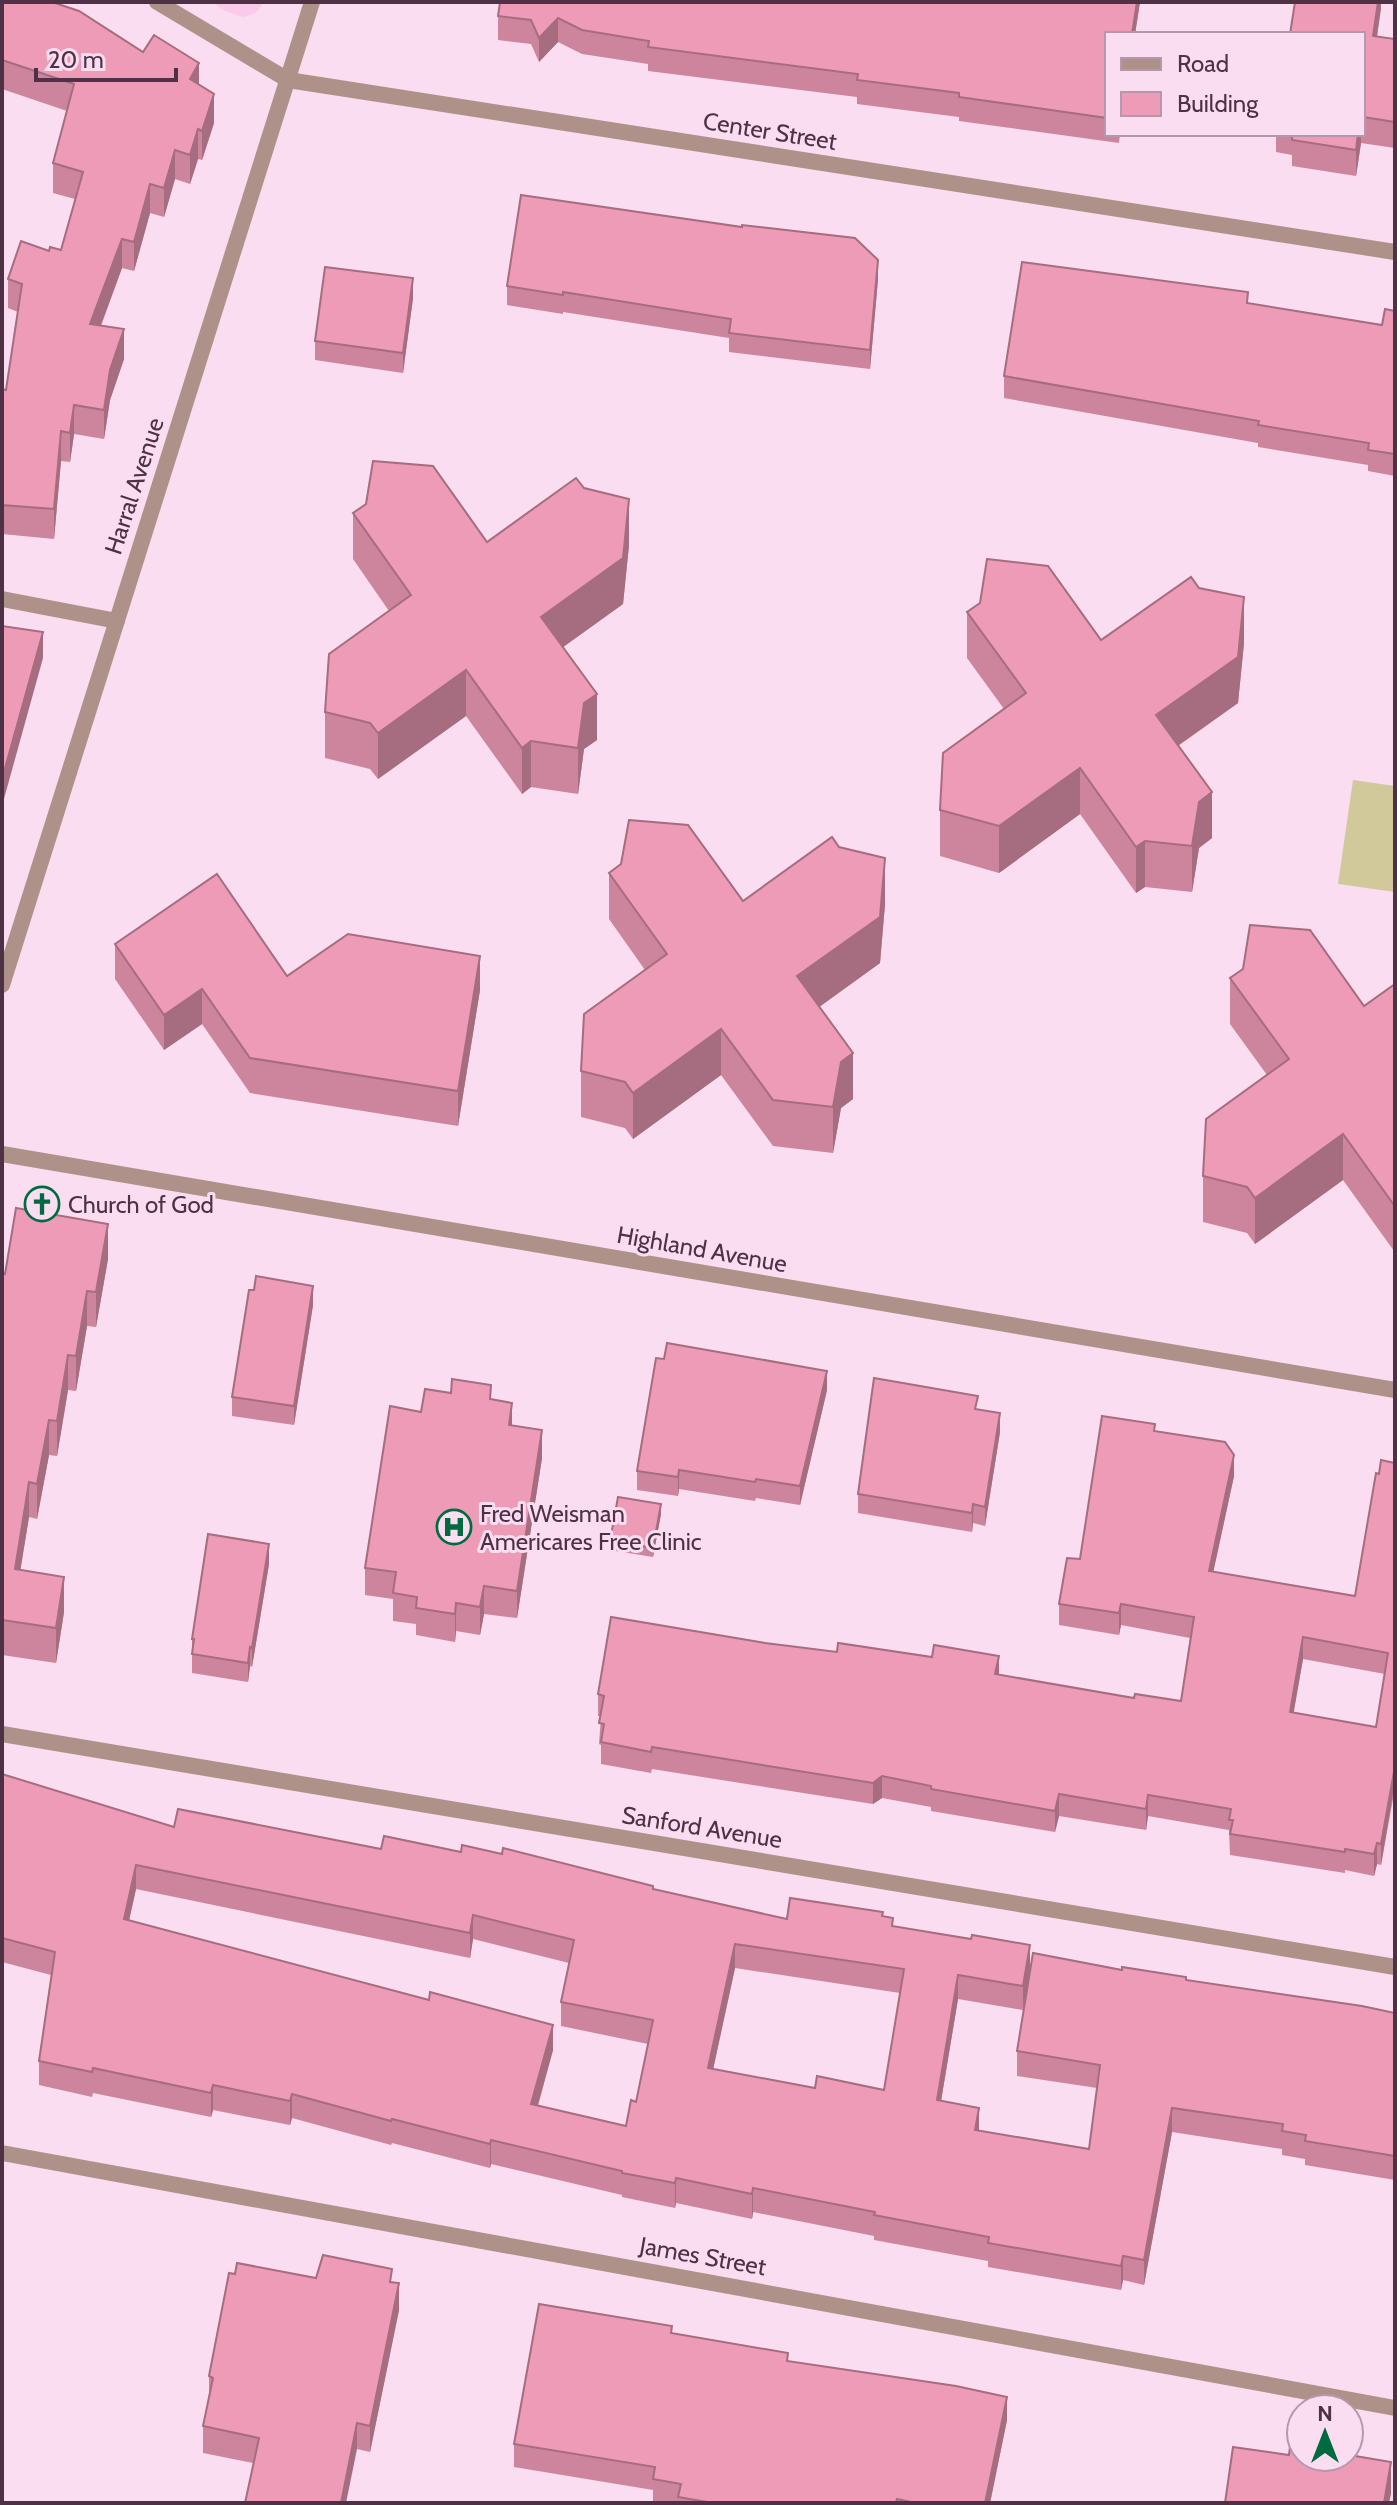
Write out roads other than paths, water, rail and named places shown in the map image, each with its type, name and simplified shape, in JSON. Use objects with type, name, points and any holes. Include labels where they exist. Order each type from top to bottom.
[{"type":"street","name":"Center Street","points":[[157,2],[288,80],[1395,252]]},
{"type":"street","name":"Harral Avenue","points":[[2,985],[312,2]]},
{"type":"street","points":[[2,599],[117,621]]},
{"type":"street","name":"Highland Avenue","points":[[2,1154],[1395,1390]]},
{"type":"street","name":"Sanford Avenue","points":[[2,1734],[1395,1967]]},
{"type":"street","name":"James Street","points":[[2,2153],[1395,2408]]},
{"type":"place","name":"Church of God","points":[[42,1204]]},
{"type":"place","name":"Fred Weisman Americares Free Clinic","points":[[454,1527]]}]
